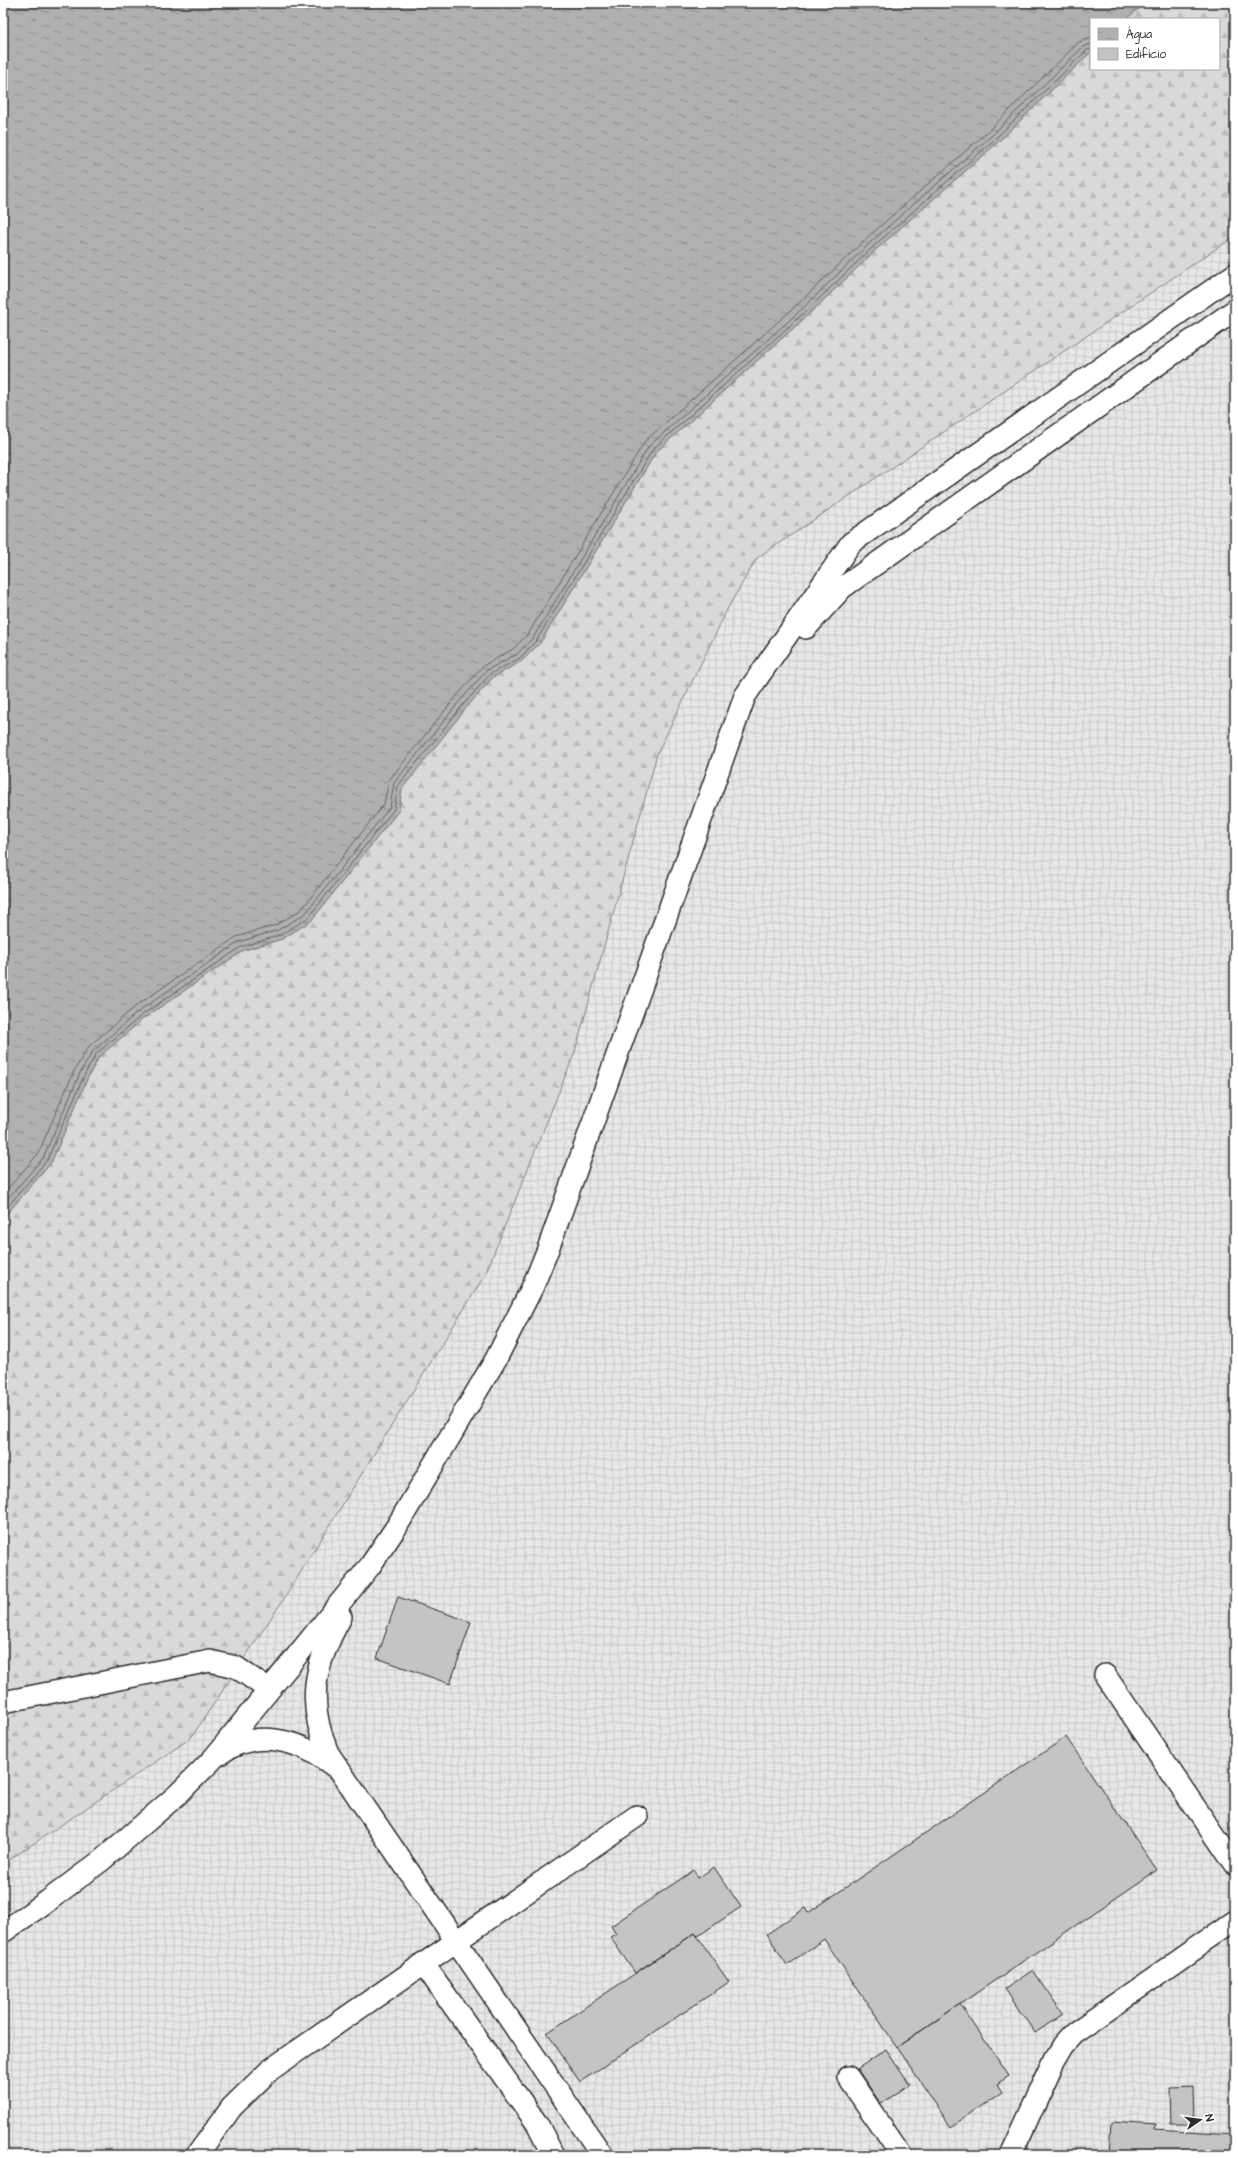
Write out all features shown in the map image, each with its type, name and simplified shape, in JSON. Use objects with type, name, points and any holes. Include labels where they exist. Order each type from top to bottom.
[{"type":"lane","points":[[602,2155],[455,1941],[339,1769],[326,1746],[316,1716],[316,1677],[328,1640],[370,1566],[397,1526],[496,1359],[533,1286],[548,1249],[746,696],[851,543],[1235,274]]},
{"type":"lane","points":[[746,696],[842,588],[1235,310]]},
{"type":"lane","points":[[3,1932],[102,1860],[177,1795],[212,1760],[370,1566]]},
{"type":"lane","points":[[3,1702],[210,1661],[236,1667],[269,1690]]},
{"type":"lane","points":[[1105,1675],[1235,1866]]},
{"type":"lane","points":[[212,1760],[224,1751],[239,1745],[269,1740],[284,1741],[314,1751],[339,1769]]},
{"type":"lane","points":[[198,2155],[232,2107],[270,2070],[637,1816]]},
{"type":"lane","points":[[1011,2155],[1055,2059],[1064,2044],[1074,2034],[1235,1921]]},
{"type":"lane","points":[[423,1963],[538,2125],[553,2155]]},
{"type":"lane","points":[[848,2077],[901,2155]]},
{"type":"shaded area","points":[[1146,3],[1235,3],[1235,2155],[3,2155],[3,1218],[311,921],[540,643],[656,452],[1090,53],[1090,70],[1220,70],[1220,18],[1127,18]]},
{"type":"green space","points":[[1146,3],[1235,3],[1235,236],[757,558],[729,606],[657,754],[575,1052],[485,1275],[289,1591],[191,1738],[3,1864],[3,1218],[51,1163],[88,1077],[99,1057],[144,1018],[244,950],[282,939],[311,921],[399,810],[401,789],[466,708],[493,677],[522,661],[540,643],[656,452],[809,314],[879,247],[996,144],[1090,53],[1090,70],[1220,70],[1220,18],[1127,18]]},
{"type":"water","points":[[3,3],[1146,3],[1127,18],[1090,18],[1090,53],[996,144],[879,247],[809,314],[656,452],[540,643],[522,661],[493,677],[466,708],[402,789],[399,810],[311,921],[282,939],[244,950],[144,1018],[99,1057],[88,1077],[51,1163],[3,1218]]},
{"type":"building","points":[[398,1597],[471,1622],[450,1684],[377,1658]]},
{"type":"building","points":[[1066,1737],[1157,1870],[897,2047],[824,1939],[787,1965],[767,1934],[805,1908],[808,1913]]},
{"type":"building","points":[[714,1867],[741,1907],[698,1936],[695,1933],[635,1973],[610,1937],[616,1934],[611,1926],[694,1870],[698,1878]]},
{"type":"building","points":[[695,1933],[729,1982],[580,2082],[547,2033]]},
{"type":"building","points":[[1033,1970],[1063,2014],[1035,2033],[1005,1989]]},
{"type":"building","points":[[960,2004],[1009,2076],[997,2084],[1002,2092],[951,2127],[897,2047]]},
{"type":"building","points":[[886,2049],[910,2084],[881,2104],[857,2069]]},
{"type":"building","points":[[1193,2087],[1194,2124],[1170,2124],[1169,2088]]},
{"type":"building","points":[[1111,2122],[1156,2125],[1155,2130],[1235,2135],[1235,2155],[1109,2155]]}]
